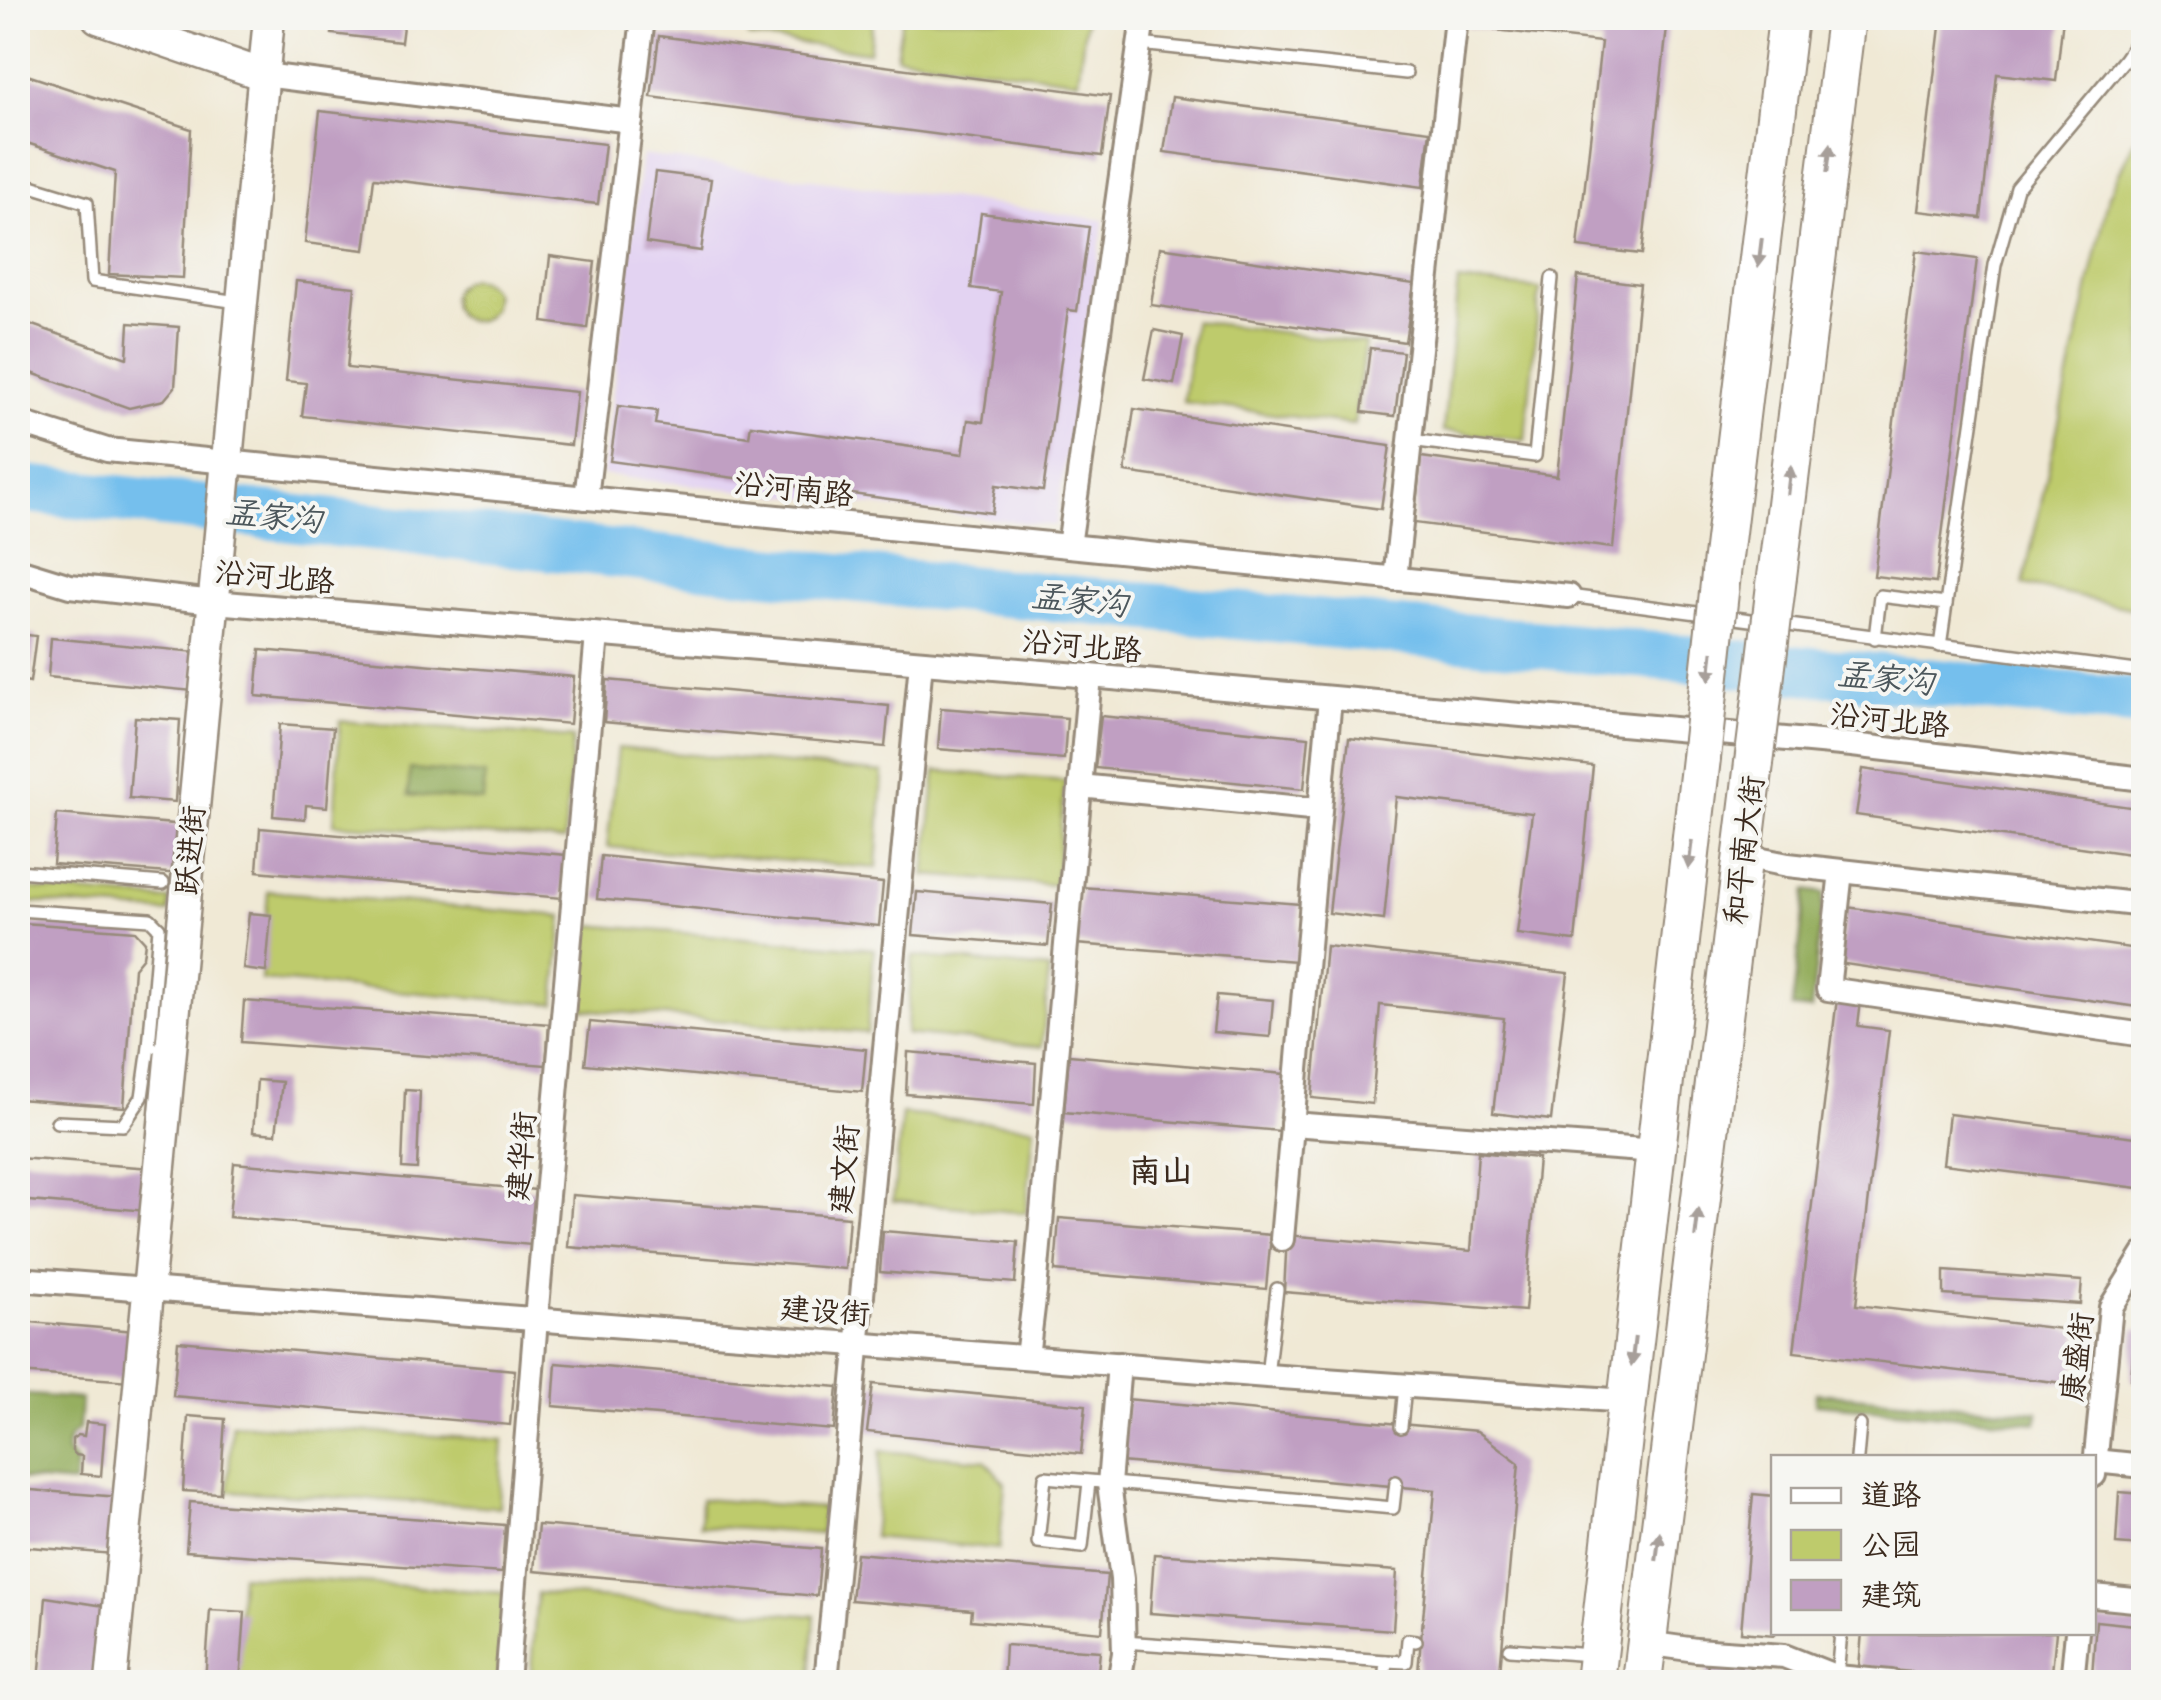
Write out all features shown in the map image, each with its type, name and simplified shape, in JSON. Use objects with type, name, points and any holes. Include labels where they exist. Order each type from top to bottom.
[{"type":"main road","name":"和平南大街","points":[[1597,1669],[1720,574],[1788,18]]},
{"type":"main road","name":"和平南大街","points":[[1642,1682],[1846,18]]},
{"type":"street","points":[[98,18],[264,75],[631,122]]},
{"type":"street","name":"跃进街","points":[[111,1682],[148,1289],[160,1048],[214,601],[269,18]]},
{"type":"street","points":[[586,498],[643,18]]},
{"type":"street","points":[[1069,546],[1144,18]]},
{"type":"street","points":[[1395,579],[1456,18]]},
{"type":"street","name":"沿河南路","points":[[18,422],[107,450],[226,471],[586,498],[1569,596]]},
{"type":"street","name":"沿河北路","points":[[18,570],[70,586],[214,601],[1852,744],[2144,780]]},
{"type":"street","name":"建华街","points":[[506,1682],[597,635]]},
{"type":"street","name":"建文街","points":[[826,1682],[921,662]]},
{"type":"street","points":[[1027,1357],[1090,676]]},
{"type":"street","points":[[1282,1238],[1330,698]]},
{"type":"street","points":[[1080,786],[1320,810]]},
{"type":"street","points":[[1743,856],[1788,865],[2144,905]]},
{"type":"street","points":[[1841,871],[1828,989],[2144,1036]]},
{"type":"street","points":[[1292,1124],[1656,1151]]},
{"type":"street","name":"康盛街","points":[[2095,1455],[2111,1308],[2144,1254]]},
{"type":"street","name":"建设街","points":[[18,1278],[1628,1401]]},
{"type":"street","points":[[1119,1364],[1099,1483],[1122,1579],[1124,1642],[1119,1682]]},
{"type":"street","points":[[2096,1468],[2144,1466]]},
{"type":"street","points":[[2096,1596],[2144,1601]]},
{"type":"street","points":[[2072,1682],[2077,1635]]},
{"type":"street","points":[[1646,1642],[1784,1656],[1837,1677],[1890,1682]]},
{"type":"lane","points":[[1940,646],[1995,265],[2017,188],[2144,31]]},
{"type":"lane","points":[[1140,44],[1406,73]]},
{"type":"lane","points":[[18,182],[87,202],[92,281],[242,303]]},
{"type":"lane","points":[[1410,440],[1535,456],[1552,278]]},
{"type":"lane","points":[[1569,596],[2144,672]]},
{"type":"lane","points":[[1875,638],[1880,596],[1946,604]]},
{"type":"lane","points":[[18,872],[163,883]]},
{"type":"lane","points":[[18,910],[150,918],[159,928],[160,1048],[142,1097],[123,1125],[57,1122]]},
{"type":"lane","points":[[1267,1376],[1277,1289]]},
{"type":"lane","points":[[1401,1427],[1405,1386]]},
{"type":"lane","points":[[1857,1455],[1860,1424]]},
{"type":"lane","points":[[1099,1483],[1082,1547],[1038,1542],[1044,1477],[1393,1508],[1396,1482]]},
{"type":"lane","points":[[1837,1677],[1841,1635]]},
{"type":"lane","points":[[1124,1642],[1406,1662],[1408,1640],[1416,1640]]},
{"type":"lane","points":[[1510,1649],[1597,1669]]},
{"type":"lane","points":[[1384,1682],[1386,1661]]},
{"type":"shaded area","points":[[642,155],[1104,220],[1055,526],[603,475]]},
{"type":"green space","points":[[750,18],[873,18],[869,52],[748,37]]},
{"type":"green space","points":[[902,18],[1086,18],[1078,80],[896,56]]},
{"type":"green space","points":[[2143,121],[2143,611],[2023,585],[2109,195]]},
{"type":"green space","points":[[473,279],[488,285],[494,300],[488,315],[473,321],[458,315],[452,300],[458,285]]},
{"type":"green space","points":[[1458,281],[1540,289],[1525,440],[1443,431]]},
{"type":"green space","points":[[1194,321],[1365,343],[1354,425],[1183,402]]},
{"type":"green space","points":[[340,721],[573,738],[564,841],[334,824]]},
{"type":"green space","points":[[618,748],[883,773],[877,868],[607,847]]},
{"type":"green space","points":[[410,769],[485,775],[483,801],[408,795]]},
{"type":"green space","points":[[936,771],[1065,781],[1055,885],[925,875]]},
{"type":"green space","points":[[18,888],[170,900],[169,913],[18,901]]},
{"type":"green space","points":[[1806,890],[1824,893],[1811,1010],[1792,1008]]},
{"type":"green space","points":[[268,891],[563,916],[555,1004],[261,980]]},
{"type":"green space","points":[[589,925],[874,949],[867,1033],[582,1009]]},
{"type":"green space","points":[[913,956],[1049,969],[1042,1047],[906,1034]]},
{"type":"green space","points":[[902,1114],[1034,1127],[1026,1213],[893,1201]]},
{"type":"green space","points":[[1816,1393],[2038,1412],[2037,1423],[1815,1404]]},
{"type":"green space","points":[[18,1394],[81,1399],[79,1430],[67,1445],[67,1453],[76,1461],[74,1484],[18,1479]]},
{"type":"green space","points":[[232,1424],[503,1440],[499,1507],[228,1491]]},
{"type":"green space","points":[[881,1451],[985,1460],[1005,1483],[999,1549],[873,1537]]},
{"type":"green space","points":[[701,1499],[822,1508],[821,1534],[700,1526]]},
{"type":"green space","points":[[241,1575],[504,1593],[498,1682],[234,1682]]},
{"type":"green space","points":[[537,1593],[815,1616],[811,1682],[530,1682]]},
{"type":"building","points":[[334,18],[404,18],[401,42],[332,34]]},
{"type":"building","points":[[1468,18],[1668,18],[1642,254],[1578,247],[1601,42],[1467,27]]},
{"type":"building","points":[[1941,18],[2001,22],[2001,18],[2063,18],[2056,81],[1997,74],[1981,218],[1918,211]]},
{"type":"building","points":[[659,36],[1110,96],[1102,156],[651,97]]},
{"type":"building","points":[[18,72],[191,129],[183,278],[109,274],[115,172],[18,140]]},
{"type":"building","points":[[1172,97],[1430,131],[1423,187],[1164,152]]},
{"type":"building","points":[[320,111],[605,144],[598,204],[374,178],[365,250],[305,243]]},
{"type":"building","points":[[655,172],[711,179],[701,251],[646,243]]},
{"type":"building","points":[[981,213],[1089,227],[1077,311],[1068,310],[1043,491],[996,485],[992,513],[610,461],[618,406],[657,411],[655,424],[749,437],[751,425],[963,454],[968,420],[983,422],[1001,292],[971,288]]},
{"type":"building","points":[[1160,247],[1414,284],[1405,342],[1151,305]]},
{"type":"building","points":[[1916,251],[1977,259],[1936,583],[1874,576]]},
{"type":"building","points":[[550,256],[595,262],[587,328],[543,322]]},
{"type":"building","points":[[1578,276],[1640,284],[1613,548],[1414,523],[1421,457],[1557,476]]},
{"type":"building","points":[[296,281],[355,287],[347,368],[577,392],[571,445],[302,416],[306,383],[286,381]]},
{"type":"building","points":[[18,320],[127,358],[129,323],[179,327],[175,387],[164,400],[129,408],[18,368]]},
{"type":"building","points":[[1154,330],[1183,336],[1174,384],[1144,379]]},
{"type":"building","points":[[1370,348],[1403,352],[1395,416],[1362,412]]},
{"type":"building","points":[[1134,409],[1390,446],[1381,509],[1125,472]]},
{"type":"building","points":[[18,634],[36,636],[30,682],[18,680]]},
{"type":"building","points":[[51,638],[197,652],[193,691],[48,677]]},
{"type":"building","points":[[260,650],[574,677],[570,724],[256,696]]},
{"type":"building","points":[[607,680],[889,706],[885,747],[604,722]]},
{"type":"building","points":[[941,708],[1067,718],[1064,759],[938,749]]},
{"type":"building","points":[[1101,716],[1309,737],[1304,789],[1095,768]]},
{"type":"building","points":[[135,717],[180,720],[175,802],[129,798]]},
{"type":"building","points":[[280,724],[333,728],[327,807],[306,805],[305,819],[273,816]]},
{"type":"building","points":[[1349,738],[1593,766],[1575,941],[1517,934],[1532,813],[1396,797],[1384,920],[1329,913]]},
{"type":"building","points":[[1863,769],[2144,809],[2144,856],[1856,815]]},
{"type":"building","points":[[57,814],[185,825],[181,874],[53,864]]},
{"type":"building","points":[[260,828],[566,855],[562,898],[257,871]]},
{"type":"building","points":[[601,856],[883,883],[879,926],[597,899]]},
{"type":"building","points":[[1081,887],[1300,904],[1296,961],[1076,944]]},
{"type":"building","points":[[917,892],[1052,904],[1048,946],[913,935]]},
{"type":"building","points":[[1847,907],[2144,950],[2144,1008],[1838,963]]},
{"type":"building","points":[[249,913],[271,915],[266,972],[243,969]]},
{"type":"building","points":[[23,923],[135,931],[145,942],[143,957],[134,968],[124,1107],[18,1099]]},
{"type":"building","points":[[1326,946],[1568,973],[1551,1120],[1493,1113],[1504,1018],[1380,1005],[1372,1104],[1312,1098]]},
{"type":"building","points":[[1217,995],[1273,1000],[1270,1037],[1213,1032]]},
{"type":"building","points":[[1837,998],[1861,1001],[1858,1026],[1889,1030],[1856,1305],[2079,1331],[2073,1384],[1794,1352]]},
{"type":"building","points":[[244,1001],[549,1024],[546,1065],[241,1042]]},
{"type":"building","points":[[590,1022],[866,1049],[862,1092],[585,1064]]},
{"type":"building","points":[[908,1052],[1036,1063],[1034,1104],[906,1094]]},
{"type":"building","points":[[1069,1055],[1285,1074],[1280,1131],[1064,1112]]},
{"type":"building","points":[[257,1080],[282,1082],[276,1134],[253,1132]]},
{"type":"building","points":[[405,1090],[420,1091],[417,1169],[402,1168]]},
{"type":"building","points":[[1949,1114],[2144,1138],[2139,1188],[1943,1164]]},
{"type":"building","points":[[1478,1152],[1538,1158],[1525,1311],[1284,1292],[1287,1235],[1471,1251]]},
{"type":"building","points":[[18,1158],[151,1168],[147,1211],[18,1200]]},
{"type":"building","points":[[234,1163],[536,1190],[531,1245],[229,1217]]},
{"type":"building","points":[[572,1195],[849,1217],[845,1269],[568,1247]]},
{"type":"building","points":[[1059,1218],[1271,1235],[1266,1289],[1055,1271]]},
{"type":"building","points":[[883,1231],[1018,1242],[1015,1283],[880,1272]]},
{"type":"building","points":[[1944,1271],[2082,1281],[2080,1304],[1944,1295]]},
{"type":"building","points":[[18,1321],[135,1331],[130,1381],[18,1373]]},
{"type":"building","points":[[2135,1329],[2144,1330],[2144,1382],[2131,1381]]},
{"type":"building","points":[[178,1341],[515,1370],[510,1425],[173,1396]]},
{"type":"building","points":[[556,1363],[838,1387],[834,1430],[553,1406]]},
{"type":"building","points":[[873,1384],[1086,1405],[1081,1454],[867,1432]]},
{"type":"building","points":[[1126,1399],[1477,1431],[1519,1463],[1499,1682],[1417,1682],[1435,1490],[1121,1462]]},
{"type":"building","points":[[188,1416],[225,1419],[220,1493],[183,1491]]},
{"type":"building","points":[[86,1422],[105,1424],[101,1476],[81,1474],[82,1456],[72,1451],[72,1439],[84,1436]]},
{"type":"building","points":[[18,1489],[119,1497],[113,1554],[18,1546]]},
{"type":"building","points":[[2119,1492],[2144,1494],[2144,1546],[2116,1544]]},
{"type":"building","points":[[1753,1494],[1771,1496],[1771,1635],[1741,1632]]},
{"type":"building","points":[[190,1502],[505,1525],[502,1573],[186,1551]]},
{"type":"building","points":[[538,1525],[821,1549],[817,1596],[534,1571]]},
{"type":"building","points":[[856,1553],[1107,1575],[1102,1632],[971,1620],[972,1610],[851,1600]]},
{"type":"building","points":[[1154,1554],[1397,1571],[1393,1630],[1150,1613]]},
{"type":"building","points":[[46,1597],[104,1606],[96,1682],[39,1682]]},
{"type":"building","points":[[210,1610],[245,1612],[240,1682],[205,1682]]},
{"type":"building","points":[[2096,1621],[2144,1626],[2144,1680],[2092,1676]]},
{"type":"building","points":[[1862,1635],[2056,1635],[2051,1682],[1859,1667]]},
{"type":"building","points":[[1005,1645],[1100,1651],[1097,1682],[1003,1682]]},
{"type":"building","points":[[1708,1661],[1750,1666],[1749,1682],[1706,1682]]},
{"type":"waterway","name":"孟家沟","points":[[18,488],[726,566],[2144,703]]},
{"type":"district","name":"南山","points":[[1161,1171]]}]
